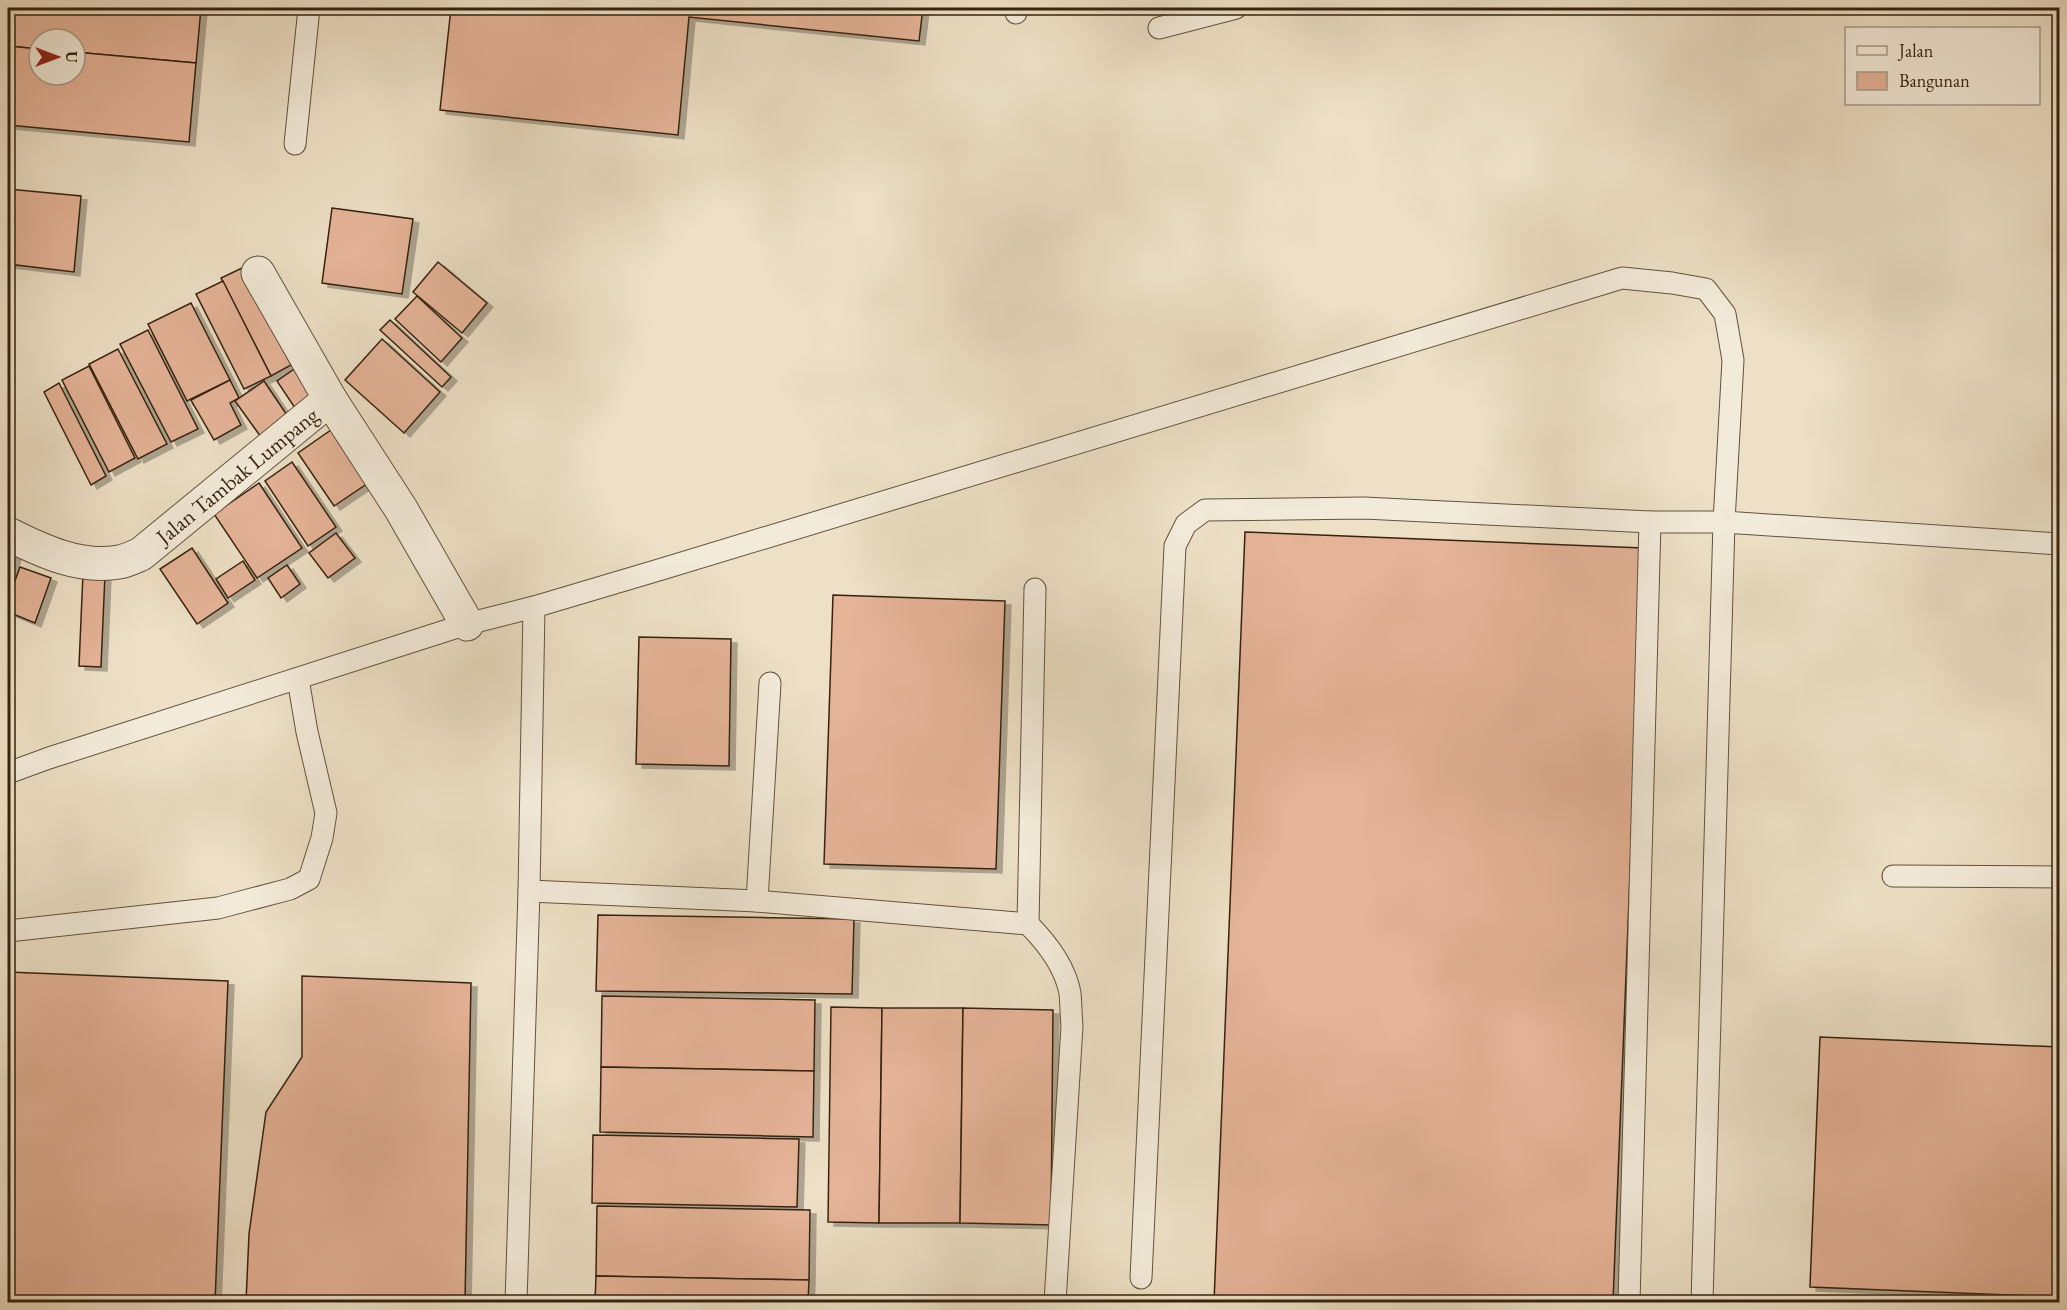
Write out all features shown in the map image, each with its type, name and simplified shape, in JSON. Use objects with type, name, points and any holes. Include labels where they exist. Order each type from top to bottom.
[{"type":"street","name":"Jalan Tambak Lumpang","points":[[8,534],[42,551],[70,560],[120,562],[141,554],[330,399],[258,273]]},
{"type":"street","points":[[330,399],[401,509],[467,624]]},
{"type":"lane","points":[[295,144],[309,8]]},
{"type":"lane","points":[[1159,28],[1236,8]]},
{"type":"lane","points":[[8,773],[467,624],[534,607],[1622,278],[1706,289],[1725,314],[1733,360],[1724,522],[1702,1302]]},
{"type":"lane","points":[[1141,1278],[1175,546],[1186,524],[1205,510],[1364,508],[1650,522],[1724,522],[2060,544]]},
{"type":"lane","points":[[1629,1302],[1650,522]]},
{"type":"lane","points":[[1028,924],[1035,589]]},
{"type":"lane","points":[[516,1302],[529,891],[534,607]]},
{"type":"lane","points":[[8,931],[218,908],[290,889],[309,879],[315,866],[326,813],[307,732],[298,679]]},
{"type":"lane","points":[[757,901],[770,683]]},
{"type":"lane","points":[[1893,876],[2060,876]]},
{"type":"lane","points":[[529,891],[757,901],[1028,924],[1046,942],[1059,964],[1070,991],[1072,1026],[1055,1302]]},
{"type":"building","points":[[8,8],[201,8],[196,63],[87,53],[87,27],[27,27],[27,48],[8,46]]},
{"type":"building","points":[[451,8],[923,8],[919,41],[689,17],[678,135],[440,110]]},
{"type":"building","points":[[8,46],[27,48],[27,87],[87,87],[87,53],[196,63],[189,142],[8,125]]},
{"type":"building","points":[[8,189],[81,196],[74,272],[8,264]]},
{"type":"building","points":[[332,208],[413,219],[402,294],[322,283]]},
{"type":"building","points":[[438,262],[487,303],[462,333],[413,292]]},
{"type":"building","points":[[242,268],[291,365],[271,376],[221,278]]},
{"type":"building","points":[[223,281],[271,376],[244,389],[196,294]]},
{"type":"building","points":[[417,296],[462,338],[441,362],[395,319]]},
{"type":"building","points":[[191,303],[230,380],[187,401],[148,324]]},
{"type":"building","points":[[390,320],[451,377],[442,387],[380,330]]},
{"type":"building","points":[[148,330],[198,429],[171,442],[120,344]]},
{"type":"building","points":[[382,339],[440,392],[404,433],[345,380]]},
{"type":"building","points":[[118,349],[167,444],[138,459],[89,364]]},
{"type":"building","points":[[300,365],[325,400],[301,417],[277,381]]},
{"type":"building","points":[[89,366],[135,458],[109,472],[62,380]]},
{"type":"building","points":[[230,380],[239,398],[230,403],[241,425],[214,440],[191,400]]},
{"type":"building","points":[[264,381],[293,424],[266,444],[235,401]]},
{"type":"building","points":[[59,383],[106,476],[91,485],[44,392]]},
{"type":"building","points":[[341,423],[377,477],[334,506],[298,453]]},
{"type":"building","points":[[292,462],[336,527],[308,546],[265,481]]},
{"type":"building","points":[[259,483],[302,548],[257,578],[214,514]]},
{"type":"building","points":[[1245,532],[1643,548],[1613,1302],[1214,1302]]},
{"type":"building","points":[[336,533],[355,558],[328,578],[309,553]]},
{"type":"building","points":[[8,541],[19,545],[8,576]]},
{"type":"building","points":[[192,548],[228,603],[197,624],[160,569]]},
{"type":"building","points":[[243,561],[255,580],[228,598],[216,579]]},
{"type":"building","points":[[287,565],[300,584],[281,598],[268,578]]},
{"type":"building","points":[[20,567],[51,578],[35,623],[8,612],[8,600]]},
{"type":"building","points":[[83,573],[105,574],[101,667],[79,666]]},
{"type":"building","points":[[833,595],[1005,601],[996,869],[824,864]]},
{"type":"building","points":[[639,637],[731,639],[729,766],[636,764]]},
{"type":"building","points":[[598,915],[854,919],[852,994],[596,991]]},
{"type":"building","points":[[8,972],[228,981],[215,1302],[8,1302]]},
{"type":"building","points":[[302,976],[471,983],[465,1302],[246,1302],[249,1234],[266,1112],[302,1057]]},
{"type":"building","points":[[602,996],[815,1000],[814,1071],[601,1067]]},
{"type":"building","points":[[831,1007],[882,1008],[879,1223],[828,1222]]},
{"type":"building","points":[[882,1008],[963,1008],[960,1223],[879,1223]]},
{"type":"building","points":[[963,1008],[1053,1010],[1051,1225],[960,1223]]},
{"type":"building","points":[[1820,1037],[2060,1047],[2060,1297],[1810,1287]]},
{"type":"building","points":[[601,1067],[814,1071],[813,1137],[600,1132]]},
{"type":"building","points":[[593,1135],[799,1139],[797,1207],[592,1203]]},
{"type":"building","points":[[597,1206],[810,1210],[809,1280],[596,1276]]},
{"type":"building","points":[[596,1276],[809,1280],[808,1302],[595,1302]]}]
